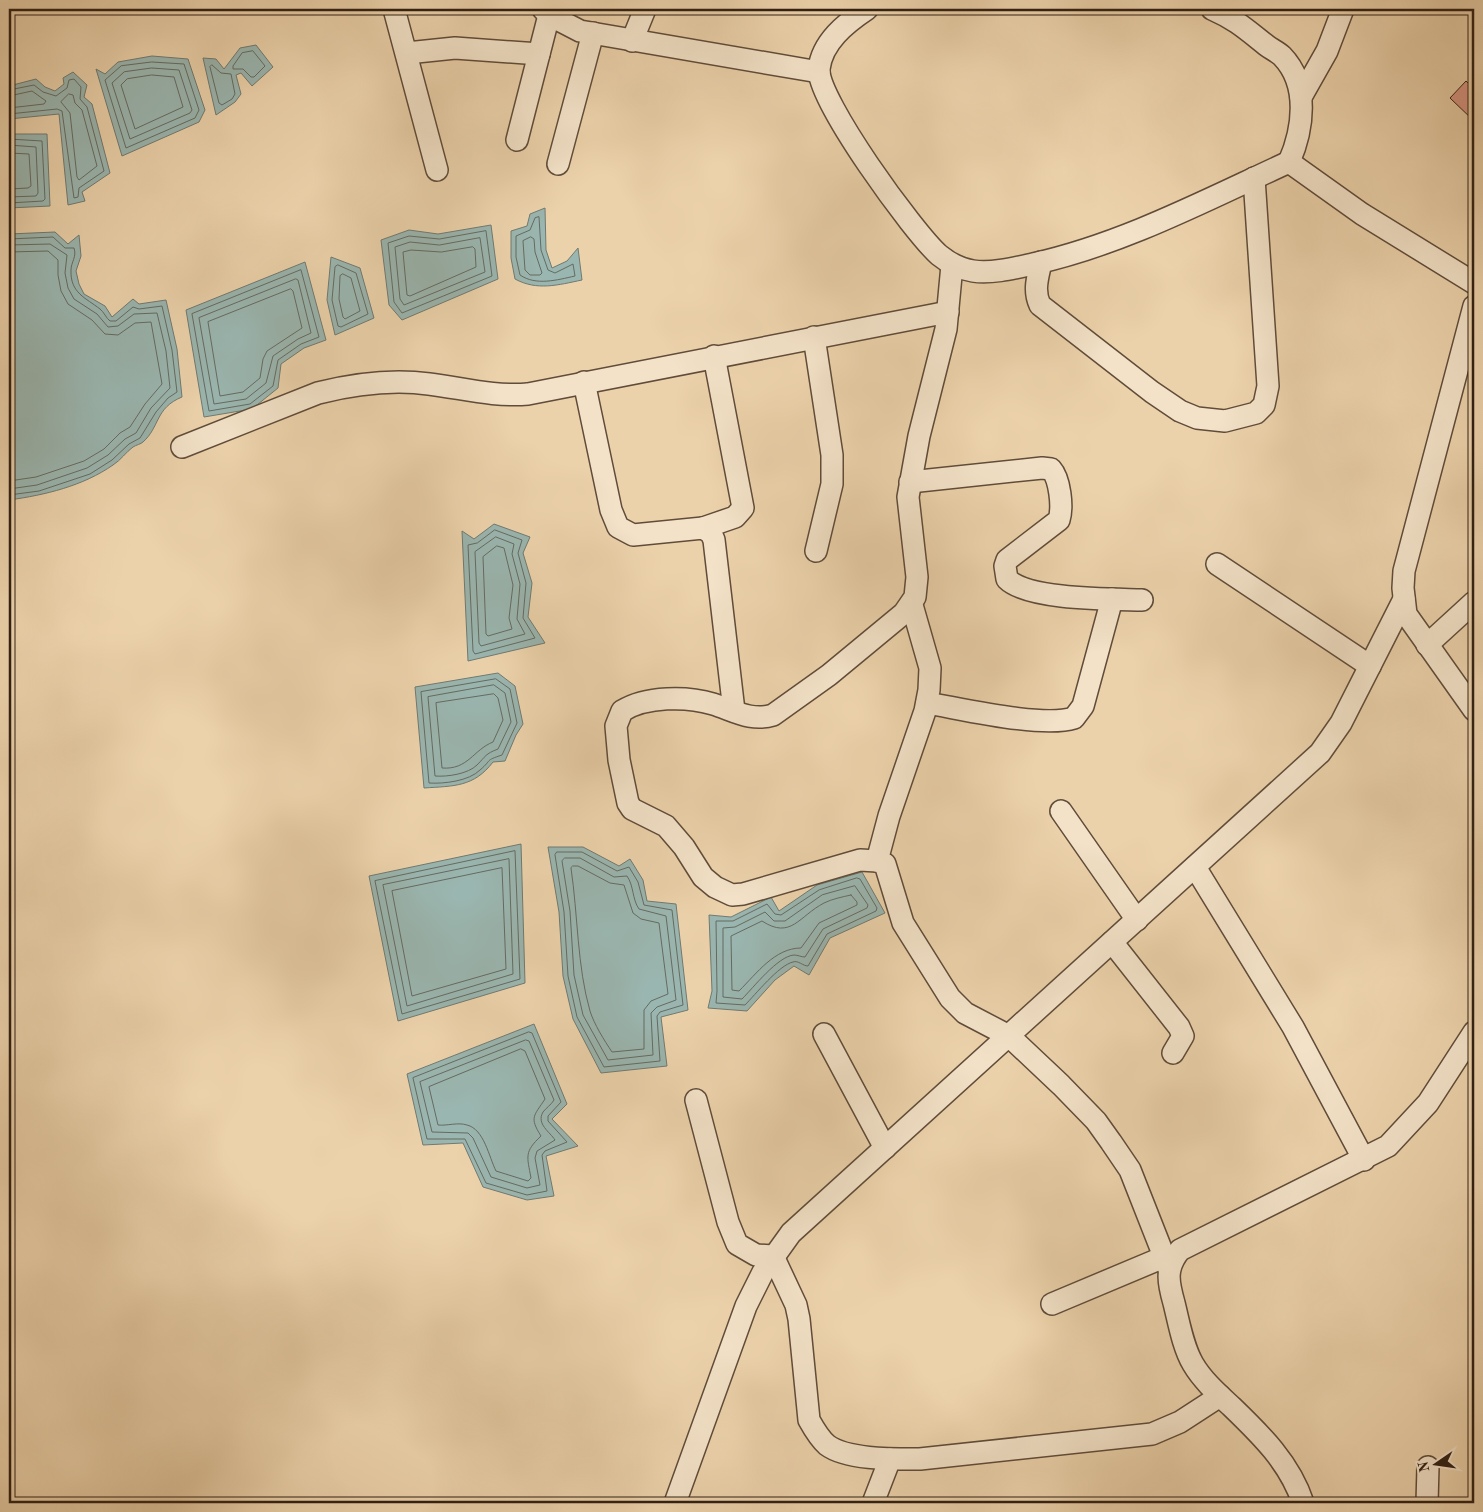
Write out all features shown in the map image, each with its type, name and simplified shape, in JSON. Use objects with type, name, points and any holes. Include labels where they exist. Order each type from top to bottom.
[{"type":"street","points":[[394,9],[437,170]]},
{"type":"street","points":[[632,41],[645,9]]},
{"type":"street","points":[[867,9],[851,20],[832,38],[822,56],[819,72],[825,90],[848,136],[919,232],[952,265],[974,271],[1013,268],[1069,256],[1160,222],[1289,162],[1298,142],[1301,125],[1301,97],[1294,75],[1282,56],[1234,18],[1212,9]]},
{"type":"street","points":[[1301,97],[1327,50],[1342,9]]},
{"type":"street","points":[[518,140],[539,54],[546,12],[580,31],[819,72]]},
{"type":"street","points":[[558,164],[593,33]]},
{"type":"street","points":[[407,53],[454,48],[539,54]]},
{"type":"street","points":[[1289,162],[1362,214],[1474,283]]},
{"type":"street","points":[[1041,262],[1036,286],[1036,296],[1040,304],[1152,392],[1180,411],[1197,418],[1225,421],[1256,413],[1264,405],[1268,386],[1254,178]]},
{"type":"street","points":[[952,265],[943,342],[919,436],[910,482],[908,513],[918,578],[912,605],[882,633],[781,710],[766,717],[756,718],[700,701],[672,700],[641,703],[622,711],[616,726],[626,795],[632,809],[666,826],[684,847],[708,883],[732,895],[754,892],[860,860],[878,860],[885,864],[908,934],[950,998],[965,1013],[1009,1036],[1061,1085],[1096,1121],[1130,1170],[1166,1263],[1168,1282],[1190,1358],[1203,1377],[1220,1396],[1269,1442],[1284,1464],[1303,1503]]},
{"type":"street","points":[[1474,306],[1404,571],[1406,614],[1474,710]]},
{"type":"street","points":[[182,447],[318,393],[355,386],[407,382],[509,396],[528,394],[714,356],[948,312]]},
{"type":"street","points":[[814,337],[832,455],[832,484],[816,551]]},
{"type":"street","points":[[584,382],[610,510],[618,526],[633,535],[703,528],[735,517],[743,508],[714,356]]},
{"type":"street","points":[[910,482],[1042,468],[1051,469],[1057,480],[1060,507],[1058,520],[1007,560],[1005,566],[1007,579],[1011,583],[1042,592],[1142,600]]},
{"type":"street","points":[[703,528],[711,534],[715,547],[734,711]]},
{"type":"street","points":[[1217,564],[1370,666]]},
{"type":"street","points":[[927,703],[1016,718],[1059,721],[1074,718],[1083,706],[1112,598]]},
{"type":"street","points":[[675,1503],[746,1306],[773,1256],[791,1233],[1320,753],[1341,722],[1404,599]]},
{"type":"street","points":[[1427,646],[1474,602]]},
{"type":"street","points":[[878,860],[889,816],[927,703],[930,668],[912,605]]},
{"type":"street","points":[[1061,811],[1137,920]]},
{"type":"street","points":[[1195,867],[1293,1028],[1364,1160]]},
{"type":"street","points":[[1112,942],[1179,1027],[1183,1036],[1173,1053]]},
{"type":"street","points":[[1052,1304],[1166,1263],[1180,1250],[1364,1160],[1388,1146],[1411,1124],[1438,1090],[1474,1032]]},
{"type":"street","points":[[824,1034],[885,1148]]},
{"type":"street","points":[[696,1100],[728,1222],[737,1244],[756,1255],[773,1256]]},
{"type":"street","points":[[773,1256],[796,1305],[809,1420],[815,1432],[828,1446],[846,1453],[890,1459],[920,1459],[1152,1434],[1180,1422],[1220,1396]]},
{"type":"street","points":[[873,1503],[890,1459]]},
{"type":"street","points":[[1427,1503],[1428,1467]]},
{"type":"water","points":[[256,45],[273,67],[252,86],[241,73],[236,75],[241,94],[235,102],[216,115],[203,58],[216,59],[224,69],[240,48]]},
{"type":"water","points":[[152,56],[188,59],[205,110],[199,122],[122,156],[96,69],[105,74],[118,62]]},
{"type":"water","points":[[73,72],[87,85],[84,97],[92,104],[110,173],[82,192],[85,201],[68,205],[59,114],[9,119],[9,86],[36,79],[45,87],[55,91],[64,84],[63,78]]},
{"type":"water","points":[[9,134],[47,134],[50,206],[9,208]]},
{"type":"water","points":[[545,208],[546,250],[552,268],[567,261],[578,248],[582,280],[540,286],[523,283],[515,279],[511,258],[511,231],[527,226],[530,214]]},
{"type":"water","points":[[491,225],[498,279],[402,320],[389,305],[381,240],[409,230],[438,234]]},
{"type":"water","points":[[55,232],[68,244],[79,235],[81,256],[76,271],[79,284],[84,294],[105,306],[112,317],[133,299],[139,304],[166,300],[177,349],[182,397],[173,401],[162,412],[143,442],[133,447],[116,463],[101,472],[89,479],[63,488],[9,500],[9,234]]},
{"type":"water","points":[[331,257],[360,268],[374,318],[335,335],[327,300]]},
{"type":"water","points":[[305,262],[326,340],[304,348],[281,364],[278,388],[252,409],[204,417],[186,310]]},
{"type":"water","points":[[494,524],[530,537],[523,553],[532,583],[528,617],[545,643],[468,661],[462,531],[474,539]]},
{"type":"water","points":[[498,673],[515,686],[523,724],[505,761],[493,762],[478,776],[463,784],[424,788],[415,687]]},
{"type":"water","points":[[521,844],[525,983],[398,1021],[369,876]]},
{"type":"water","points":[[548,847],[583,847],[619,866],[630,859],[643,880],[647,901],[676,904],[688,1010],[661,1017],[667,1066],[601,1073],[573,1019],[563,976],[559,912]]},
{"type":"water","points":[[862,872],[885,913],[830,938],[809,975],[794,966],[775,980],[747,1011],[708,1008],[712,991],[709,915],[731,917],[771,897],[779,911],[817,885]]},
{"type":"water","points":[[534,1024],[567,1104],[552,1119],[578,1146],[546,1156],[554,1196],[527,1200],[483,1187],[463,1143],[423,1145],[407,1074]]},
{"type":"building","points":[[1466,81],[1474,89],[1474,121],[1450,98]]}]
